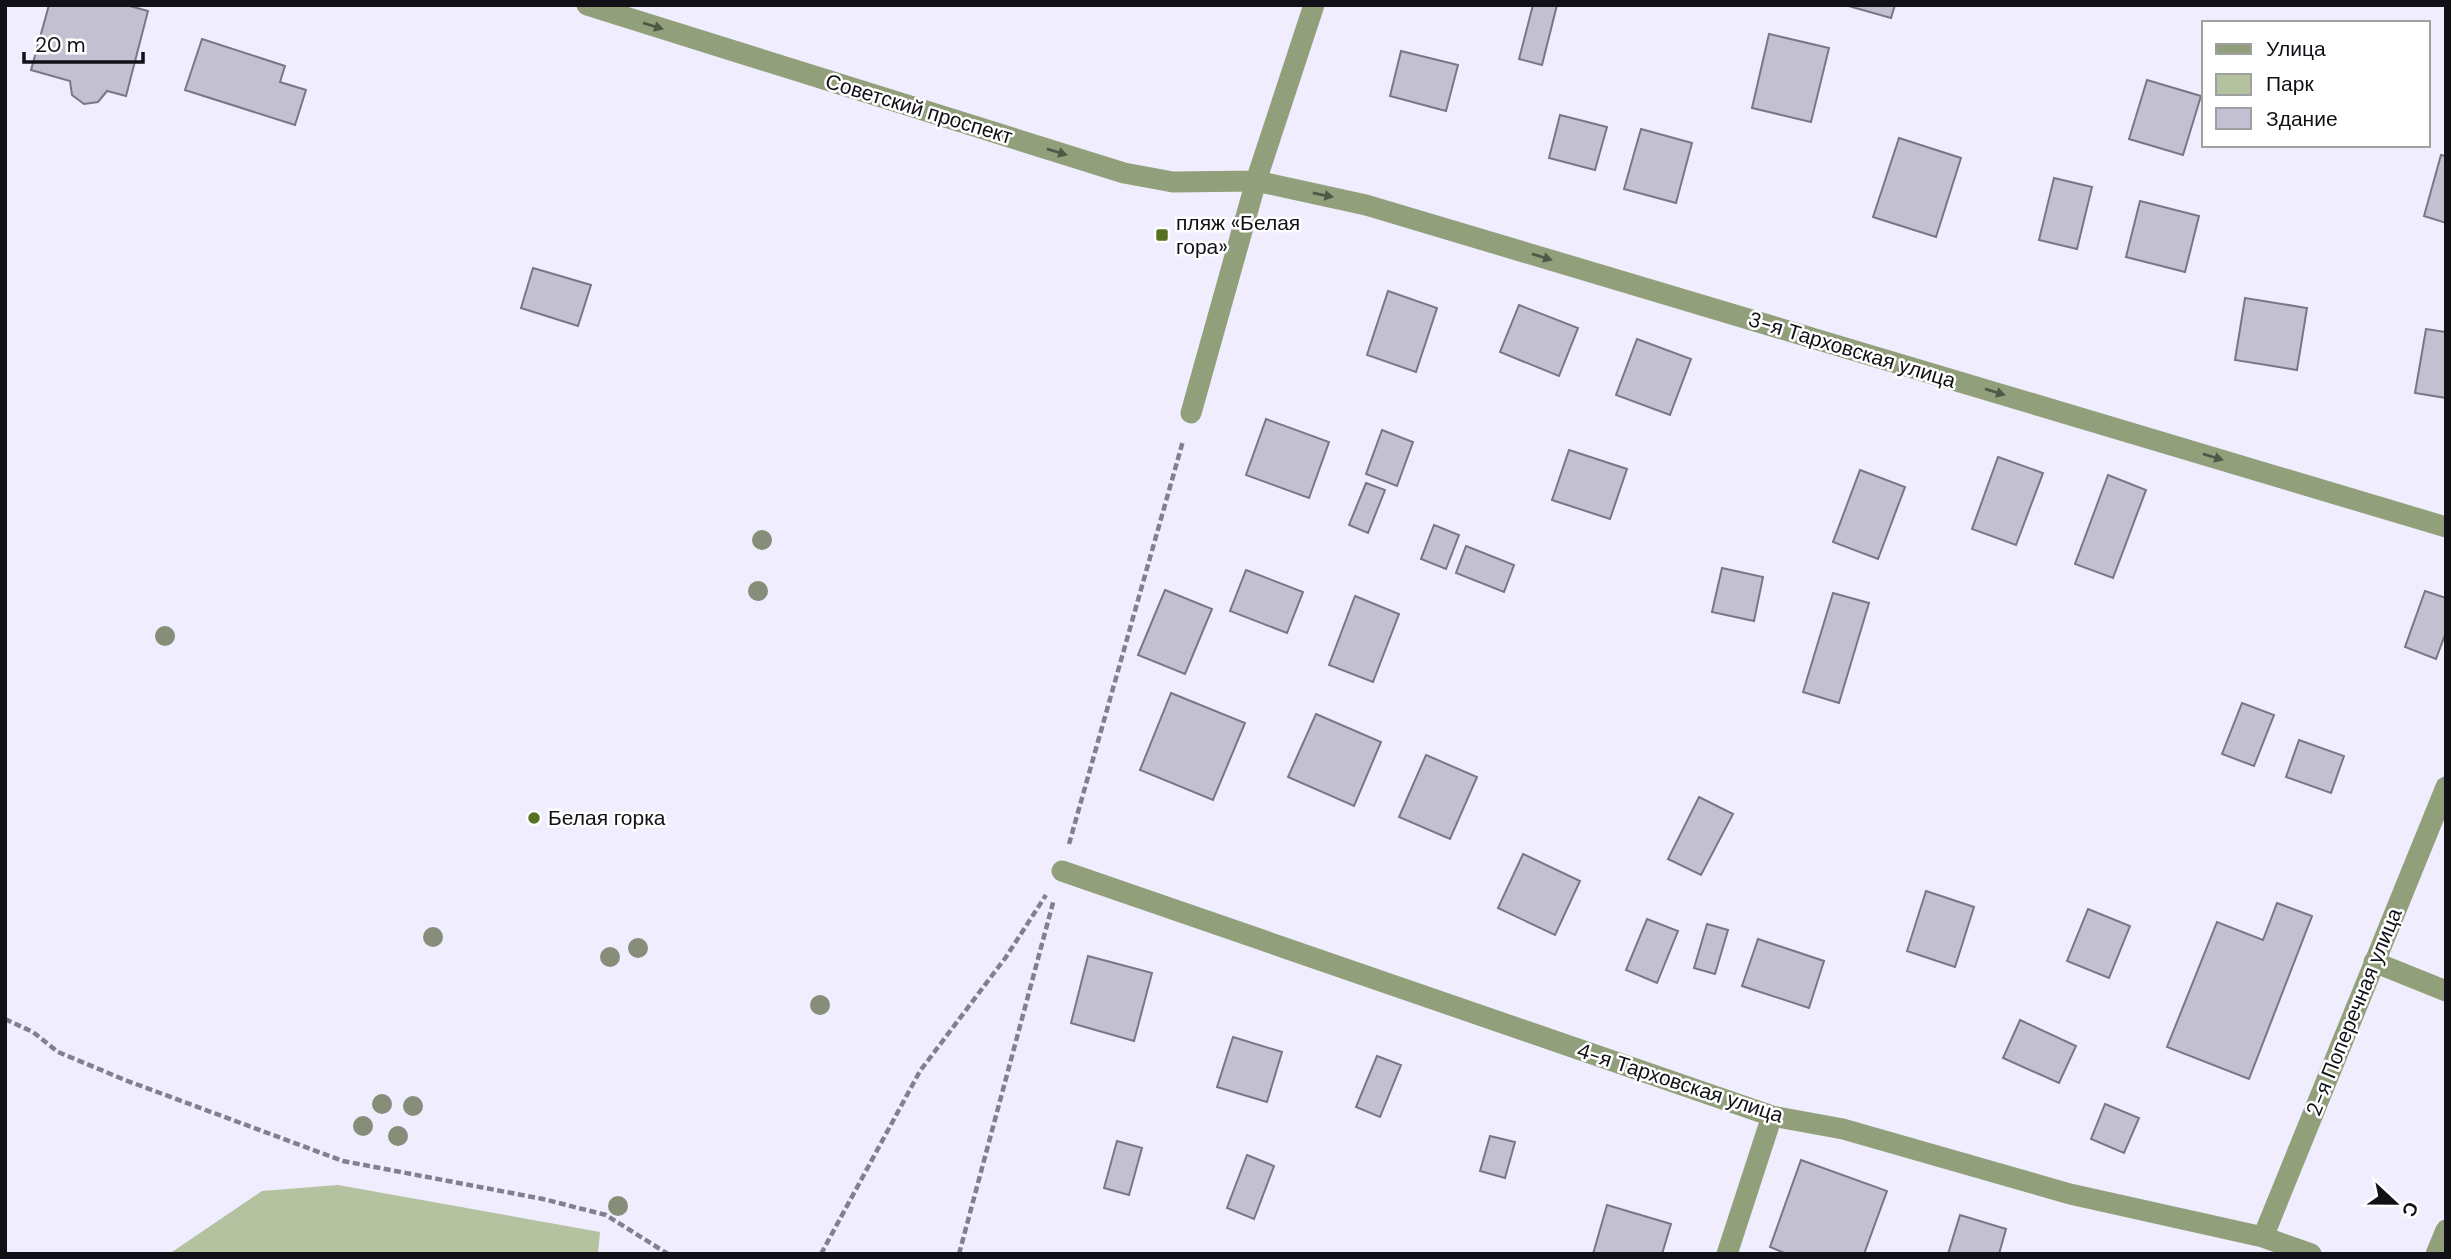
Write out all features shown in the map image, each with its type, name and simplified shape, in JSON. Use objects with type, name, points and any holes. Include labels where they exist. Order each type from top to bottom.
[{"type":"street","name":"Советский проспект","points":[[587,5],[1124,173],[1173,182],[1256,181]]},
{"type":"street","points":[[1191,413],[1256,181],[1314,5]]},
{"type":"street","name":"3-я Тарховская улица","points":[[1256,181],[1366,205],[2446,527]]},
{"type":"street","name":"2-я Поперечная улица","points":[[2263,1237],[2446,787]]},
{"type":"street","name":"4-я Тарховская улица","points":[[1062,871],[1772,1116],[1843,1129],[2070,1194],[2263,1237],[2311,1254]]},
{"type":"street","points":[[2374,962],[2446,991]]},
{"type":"street","points":[[1727,1254],[1772,1116]]},
{"type":"street","points":[[2436,1254],[2446,1230]]},
{"type":"path","points":[[960,1254],[1062,871],[1191,413]]},
{"type":"path","points":[[821,1254],[920,1072],[1006,957],[1062,871]]},
{"type":"path","points":[[5,1018],[33,1032],[58,1052],[125,1080],[343,1161],[542,1199],[606,1215],[668,1254]]},
{"type":"green space","points":[[338,1185],[600,1232],[598,1254],[169,1254],[262,1191]]},
{"type":"building","points":[[49,5],[126,5],[148,11],[126,96],[107,91],[98,102],[84,104],[72,95],[70,81],[31,70]]},
{"type":"building","points":[[1533,5],[1557,5],[1542,65],[1519,59]]},
{"type":"building","points":[[1845,5],[1895,5],[1891,18]]},
{"type":"building","points":[[1769,34],[1829,48],[1811,122],[1752,108]]},
{"type":"building","points":[[202,39],[285,66],[280,82],[306,90],[295,125],[185,90]]},
{"type":"building","points":[[1401,51],[1458,65],[1446,111],[1390,96]]},
{"type":"building","points":[[2147,80],[2201,96],[2183,155],[2129,139]]},
{"type":"building","points":[[1560,115],[1607,127],[1595,170],[1549,158]]},
{"type":"building","points":[[1641,129],[1692,143],[1676,203],[1624,189]]},
{"type":"building","points":[[1899,138],[1961,158],[1936,237],[1873,217]]},
{"type":"building","points":[[2441,155],[2446,156],[2446,223],[2424,216]]},
{"type":"building","points":[[2054,178],[2092,187],[2077,249],[2039,240]]},
{"type":"building","points":[[2140,201],[2199,216],[2185,272],[2126,257]]},
{"type":"building","points":[[533,268],[591,285],[578,326],[521,308]]},
{"type":"building","points":[[1388,291],[1437,308],[1416,372],[1367,355]]},
{"type":"building","points":[[2245,298],[2307,308],[2297,370],[2235,360]]},
{"type":"building","points":[[1519,305],[1578,328],[1559,376],[1500,352]]},
{"type":"building","points":[[2426,329],[2446,332],[2446,398],[2415,393]]},
{"type":"building","points":[[1637,339],[1691,359],[1670,415],[1616,395]]},
{"type":"building","points":[[1266,419],[1329,442],[1309,498],[1246,475]]},
{"type":"building","points":[[1382,430],[1413,442],[1397,486],[1366,474]]},
{"type":"building","points":[[1569,450],[1627,469],[1610,519],[1552,500]]},
{"type":"building","points":[[1998,457],[2043,473],[2016,545],[1972,529]]},
{"type":"building","points":[[1860,470],[1905,487],[1878,559],[1833,542]]},
{"type":"building","points":[[2108,475],[2146,490],[2113,578],[2075,564]]},
{"type":"building","points":[[1366,483],[1385,490],[1368,533],[1349,525]]},
{"type":"building","points":[[1434,525],[1459,535],[1446,569],[1421,559]]},
{"type":"building","points":[[1466,546],[1514,565],[1504,592],[1456,573]]},
{"type":"building","points":[[1722,568],[1763,577],[1754,621],[1712,612]]},
{"type":"building","points":[[1246,570],[1303,592],[1287,633],[1230,611]]},
{"type":"building","points":[[1165,590],[1212,609],[1185,674],[1138,655]]},
{"type":"building","points":[[2425,591],[2446,598],[2446,632],[2436,659],[2405,647]]},
{"type":"building","points":[[1833,593],[1869,603],[1839,703],[1803,692]]},
{"type":"building","points":[[1355,596],[1399,614],[1373,682],[1329,665]]},
{"type":"building","points":[[1171,693],[1245,723],[1213,800],[1140,770]]},
{"type":"building","points":[[2242,703],[2274,715],[2254,766],[2222,754]]},
{"type":"building","points":[[1316,714],[1381,742],[1354,806],[1288,777]]},
{"type":"building","points":[[2299,740],[2344,756],[2331,793],[2286,777]]},
{"type":"building","points":[[1426,755],[1477,777],[1450,839],[1399,817]]},
{"type":"building","points":[[1699,797],[1733,814],[1701,875],[1668,859]]},
{"type":"building","points":[[1523,854],[1580,881],[1555,935],[1498,908]]},
{"type":"building","points":[[1926,891],[1974,907],[1955,967],[1907,951]]},
{"type":"building","points":[[2277,903],[2312,916],[2249,1079],[2167,1047],[2217,922],[2263,940]]},
{"type":"building","points":[[2088,909],[2130,926],[2109,978],[2067,961]]},
{"type":"building","points":[[1647,919],[1678,931],[1657,983],[1626,970]]},
{"type":"building","points":[[1707,924],[1728,930],[1715,974],[1694,968]]},
{"type":"building","points":[[1758,939],[1824,961],[1809,1008],[1742,986]]},
{"type":"building","points":[[1088,956],[1152,973],[1134,1041],[1071,1023]]},
{"type":"building","points":[[2020,1020],[2076,1046],[2059,1083],[2003,1058]]},
{"type":"building","points":[[1233,1037],[1282,1052],[1267,1102],[1217,1087]]},
{"type":"building","points":[[1377,1056],[1401,1065],[1380,1117],[1356,1107]]},
{"type":"building","points":[[2105,1104],[2139,1118],[2124,1153],[2091,1139]]},
{"type":"building","points":[[1490,1136],[1515,1142],[1505,1178],[1480,1171]]},
{"type":"building","points":[[1117,1141],[1142,1148],[1129,1195],[1104,1188]]},
{"type":"building","points":[[1247,1155],[1274,1166],[1254,1219],[1227,1208]]},
{"type":"building","points":[[1801,1160],[1887,1191],[1864,1254],[1787,1254],[1770,1247]]},
{"type":"building","points":[[1607,1205],[1671,1224],[1662,1254],[1593,1254]]},
{"type":"building","points":[[1960,1215],[2006,1229],[1999,1254],[1948,1254]]},
{"type":"place","name":"пляж «Белая гора»","points":[[1162,235]]},
{"type":"place","name":"Белая горка","points":[[534,818]]}]
